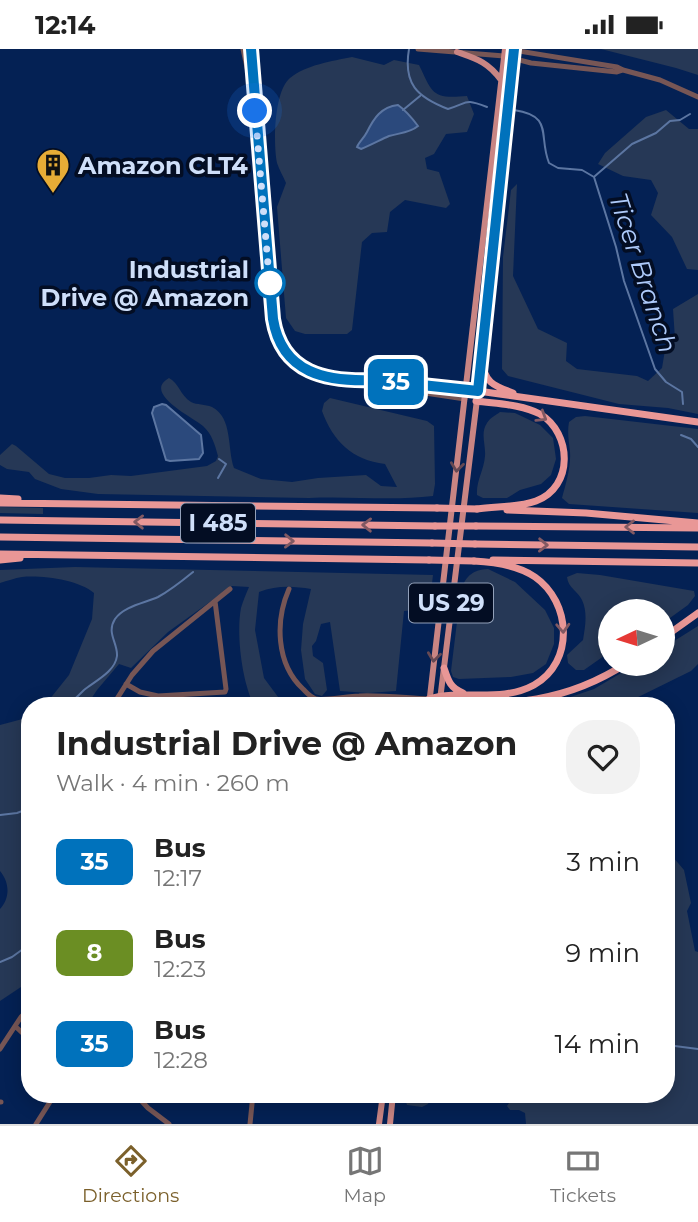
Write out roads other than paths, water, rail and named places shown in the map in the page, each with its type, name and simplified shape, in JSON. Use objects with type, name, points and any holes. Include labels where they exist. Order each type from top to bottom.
[{"type":"highway","points":[[482,359],[482,368],[488,380],[524,397]]},
{"type":"highway","points":[[478,391],[698,422]]},
{"type":"highway","points":[[476,401],[524,408],[542,416],[556,429],[565,457],[561,477],[545,497],[525,504],[477,509]]},
{"type":"highway","points":[[0,498],[39,504]]},
{"type":"highway","points":[[0,503],[477,509],[586,513],[698,526]]},
{"type":"highway","name":"I 485","points":[[0,520],[435,526],[698,526]]},
{"type":"highway","name":"I 485","points":[[0,537],[698,547]]},
{"type":"highway","points":[[0,554],[698,563]]},
{"type":"highway","points":[[0,560],[52,556]]},
{"type":"highway","points":[[465,697],[512,693],[538,683],[556,663],[564,640],[561,613],[554,596],[542,582],[516,568],[478,561]]},
{"type":"highway","points":[[676,629],[698,613]]},
{"type":"highway","points":[[444,668],[450,686],[470,696]]},
{"type":"highway","points":[[551,697],[604,676]]},
{"type":"main road","points":[[457,52],[479,59],[491,68],[501,81]]},
{"type":"main road","name":"US 29","points":[[430,697],[501,81],[509,52]]},
{"type":"main road","name":"US 29","points":[[441,697],[482,359],[509,52]]},
{"type":"main road","points":[[466,390],[478,391]]},
{"type":"main road","points":[[465,399],[476,401]]},
{"type":"main road","points":[[379,1124],[382,1103]]},
{"type":"main road","points":[[390,1124],[392,1103]]},
{"type":"street","points":[[243,49],[254,105],[272,311],[276,331],[286,351],[305,370],[319,375],[466,390]]},
{"type":"street","points":[[250,49],[256,100],[254,105]]},
{"type":"street","points":[[418,49],[509,52],[531,63],[617,72],[623,70],[660,81],[698,97]]},
{"type":"street","points":[[358,380],[372,385],[465,399]]},
{"type":"street","points":[[118,697],[160,643],[230,589]]},
{"type":"street","points":[[289,589],[280,615],[282,645],[289,672],[297,684],[314,697]]},
{"type":"street","points":[[126,684],[140,692],[158,696],[225,692],[215,601]]},
{"type":"street","points":[[355,697],[380,697]]},
{"type":"street","points":[[0,1049],[21,1019]]},
{"type":"street","points":[[15,1026],[21,1032]]},
{"type":"street","points":[[45,1124],[37,1122],[49,1103]]},
{"type":"street","points":[[143,1103],[169,1124]]},
{"type":"street","points":[[250,1124],[252,1103]]},
{"type":"waterway","name":"Ticer Branch","points":[[409,49],[408,71],[420,94],[448,109],[470,102],[487,107]]},
{"type":"waterway","points":[[403,110],[420,96]]},
{"type":"waterway","name":"Ticer Branch","points":[[514,110],[527,113],[540,122],[549,163],[558,168],[582,170],[594,177],[624,281],[655,369],[666,382],[682,392],[683,404]]},
{"type":"waterway","points":[[595,176],[632,144],[656,133],[670,121],[680,120],[690,114]]},
{"type":"waterway","name":"Ticer Branch","points":[[681,435],[691,439],[698,447]]},
{"type":"waterway","points":[[218,478],[226,464],[219,459]]},
{"type":"waterway","points":[[77,697],[113,667],[117,656],[112,633],[115,619],[129,608],[163,594],[193,572]]},
{"type":"waterway","points":[[0,815],[21,811]]},
{"type":"waterway","points":[[0,962],[21,950]]},
{"type":"waterway","points":[[675,1046],[698,1049]]},
{"type":"place","name":"Amazon CLT4","points":[[53,195]]},
{"type":"place","name":"Industrial Drive @ Amazon","points":[[270,283]]}]
